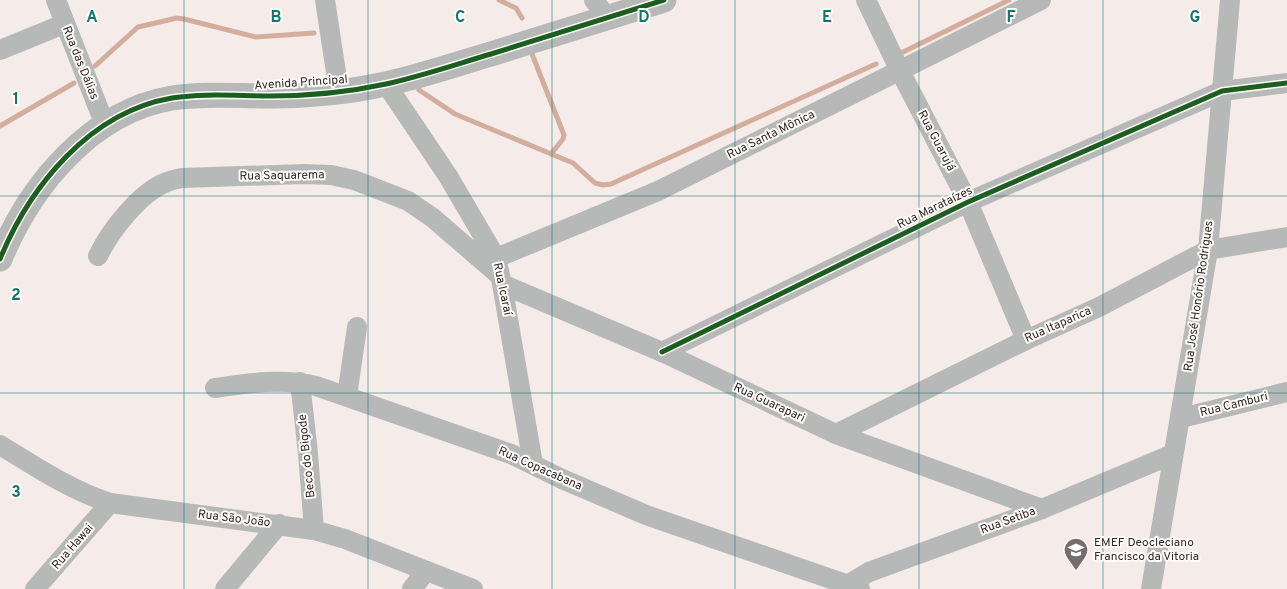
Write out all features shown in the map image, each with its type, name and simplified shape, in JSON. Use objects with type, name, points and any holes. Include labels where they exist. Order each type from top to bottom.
[{"type":"street","name":"Rua das Dálias","points":[[56,0],[105,125]]},
{"type":"street","points":[[326,0],[339,92]]},
{"type":"street","name":"Avenida Principal","points":[[0,259],[26,207],[58,166],[105,125],[128,111],[172,98],[273,96],[339,92],[386,84],[451,66],[600,9],[664,0]]},
{"type":"street","name":"Rua Guarujá","points":[[866,0],[900,71],[968,202],[1026,340]]},
{"type":"street","name":"Rua Santa Mônica","points":[[499,272],[1041,0]]},
{"type":"street","name":"Rua José Honório Rodrigues","points":[[1151,589],[1208,250],[1230,0]]},
{"type":"street","points":[[0,50],[64,24]]},
{"type":"street","name":"Rua Marataízes","points":[[662,352],[968,202],[1222,91],[1287,83]]},
{"type":"street","name":"Rua Icaraí","points":[[386,84],[448,176],[499,272],[533,464]]},
{"type":"street","name":"Rua Saquarema","points":[[98,256],[105,241],[117,224],[152,190],[166,182],[182,178],[304,174],[330,175],[354,180],[408,200],[499,272]]},
{"type":"street","name":"Rua Itaparica","points":[[836,434],[1026,340],[1099,307],[1208,250],[1287,238]]},
{"type":"street","name":"Rua Guarapari","points":[[499,272],[836,434],[1042,509]]},
{"type":"street","points":[[347,396],[357,327]]},
{"type":"street","name":"Rua Copacabana","points":[[214,388],[254,382],[300,382],[347,396],[511,454],[562,479],[646,515],[851,587]]},
{"type":"street","name":"Beco do Bigode","points":[[300,382],[314,530]]},
{"type":"street","name":"Rua Camburi","points":[[1181,418],[1287,392]]},
{"type":"street","name":"Rua São João","points":[[0,445],[61,483],[86,496],[110,504],[279,524],[314,530],[344,538],[473,589]]},
{"type":"street","name":"Rua Setiba","points":[[851,587],[869,572],[1042,509],[1173,454]]},
{"type":"street","name":"Rua Hawai","points":[[36,589],[110,504]]},
{"type":"street","points":[[225,589],[279,524]]},
{"type":"street","points":[[412,589],[426,571]]},
{"type":"waterway","points":[[499,0],[516,8],[522,18]]},
{"type":"waterway","points":[[899,54],[1009,0]]},
{"type":"waterway","points":[[95,66],[138,27],[177,18],[256,37],[314,33]]},
{"type":"waterway","points":[[532,54],[564,135],[551,154]]},
{"type":"waterway","points":[[419,90],[455,114],[573,163],[595,183],[603,185],[611,184],[876,64]]},
{"type":"waterway","points":[[0,126],[74,83]]},
{"type":"cycle path","points":[[0,259],[28,205],[66,156],[89,136],[115,119],[142,106],[184,96],[299,95],[372,87],[439,70],[664,0]]},
{"type":"cycle path","points":[[662,352],[968,202],[1222,91],[1287,83]]},
{"type":"place","name":"EMEF Deocleciano Francisco da Vitoria","points":[[1076,571]]}]
